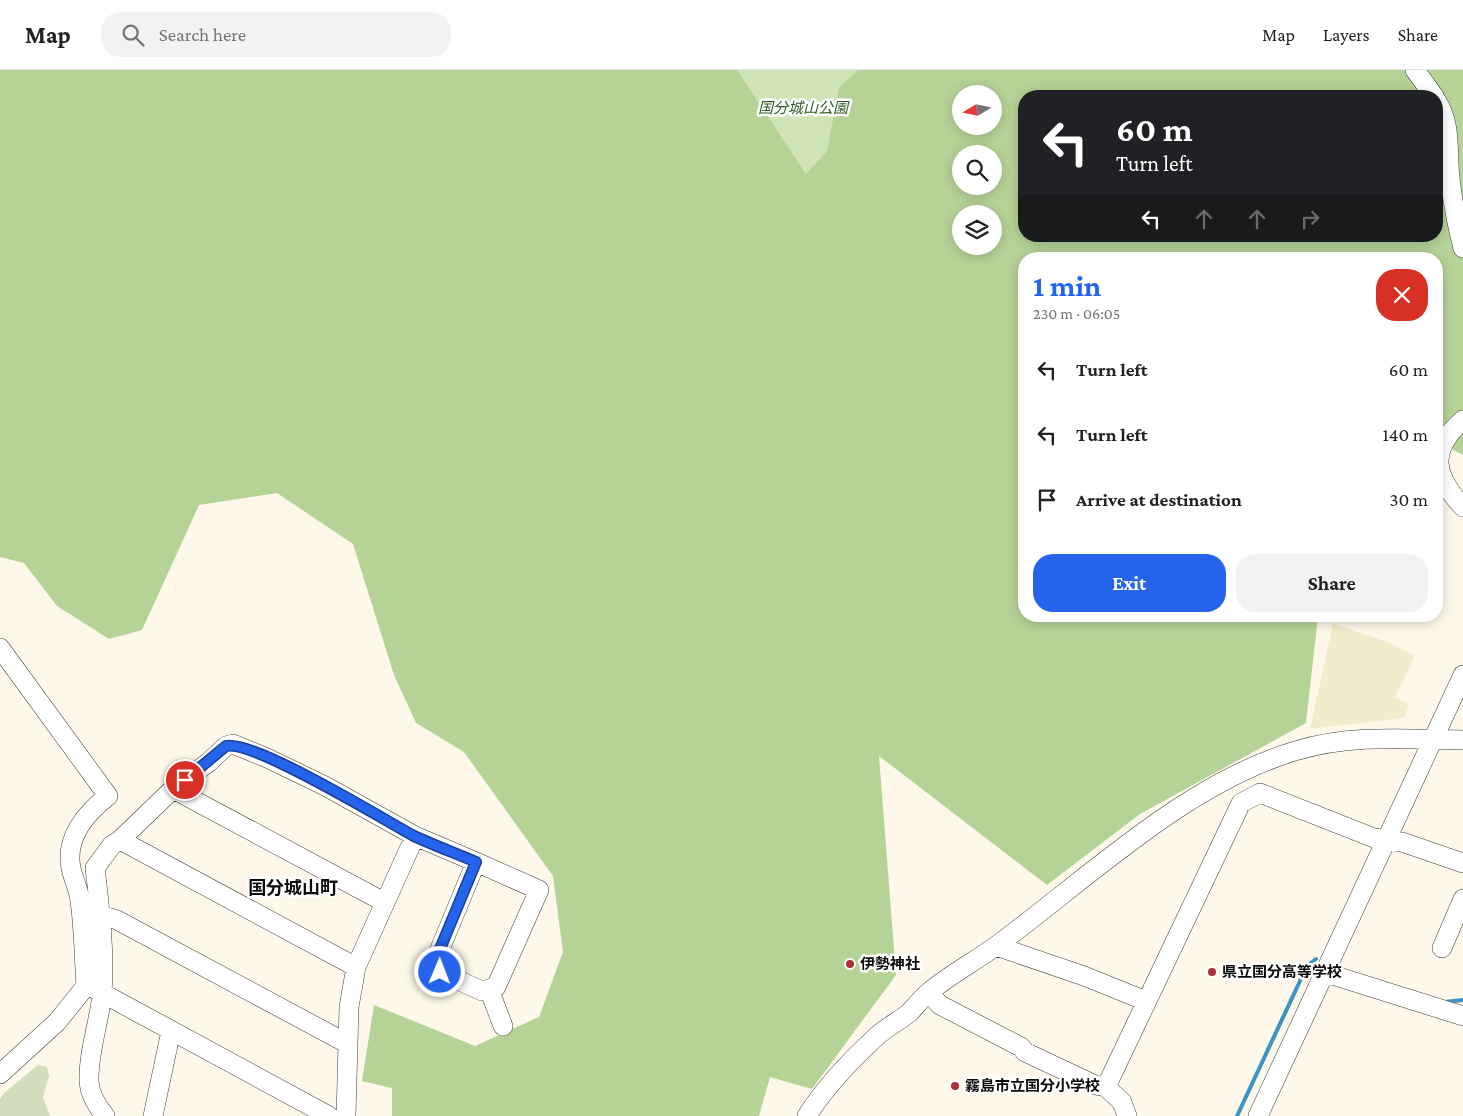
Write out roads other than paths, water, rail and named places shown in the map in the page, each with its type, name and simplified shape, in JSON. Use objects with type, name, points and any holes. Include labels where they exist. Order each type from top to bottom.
[{"type":"street","points":[[1415,70],[1430,90]]},
{"type":"street","points":[[1443,110],[1449,142],[1450,178],[1463,248]]},
{"type":"street","points":[[1443,446],[1444,442],[1463,420]]},
{"type":"street","points":[[1443,483],[1463,508]]},
{"type":"street","points":[[0,648],[108,796],[85,817],[75,835],[70,854],[71,869],[79,891],[94,989],[113,1001],[329,1116]]},
{"type":"street","points":[[1258,1116],[1388,840],[1463,675]]},
{"type":"street","points":[[807,1116],[843,1072],[878,1035],[908,1013],[928,993],[996,946],[1068,889],[1177,810],[1225,781],[1260,764],[1295,751],[1367,738],[1463,740]]},
{"type":"street","points":[[105,1116],[95,1103],[89,1084],[94,989],[102,915],[94,868],[112,845],[120,840],[173,789],[209,762],[226,746],[233,744],[267,758],[324,786],[415,836],[476,862],[539,890],[496,987],[482,991],[440,972],[435,961],[476,862]]},
{"type":"street","points":[[173,789],[384,902]]},
{"type":"street","points":[[1106,1087],[1241,803],[1260,793],[1374,838],[1402,842],[1463,863]]},
{"type":"street","points":[[346,1116],[351,988],[356,966],[415,836]]},
{"type":"street","points":[[120,840],[356,966]]},
{"type":"street","points":[[1442,948],[1463,899]]},
{"type":"street","points":[[102,915],[117,920],[348,1044]]},
{"type":"street","points":[[996,946],[1084,976],[1146,1001]]},
{"type":"street","points":[[1326,973],[1463,1016]]},
{"type":"street","points":[[0,1074],[57,1022],[79,998],[94,989]]},
{"type":"street","points":[[489,989],[503,1026]]},
{"type":"street","points":[[928,993],[940,1004],[1021,1047],[1025,1052],[1095,1085],[1106,1087],[1122,1102],[1127,1116]]},
{"type":"street","points":[[153,1116],[171,1031]]},
{"type":"waterway","points":[[1237,1116],[1307,966],[1316,959]]},
{"type":"waterway","points":[[1444,1002],[1463,1000]]},
{"type":"place","name":"伊勢神社","points":[[850,964]]},
{"type":"place","name":"県立国分高等学校","points":[[1212,972]]},
{"type":"place","name":"霧島市立国分小学校","points":[[955,1086]]},
{"type":"district","name":"国分城山町","points":[[293,888]]},
{"type":"park label","name":"国分城山公園","points":[[803,108]]}]
